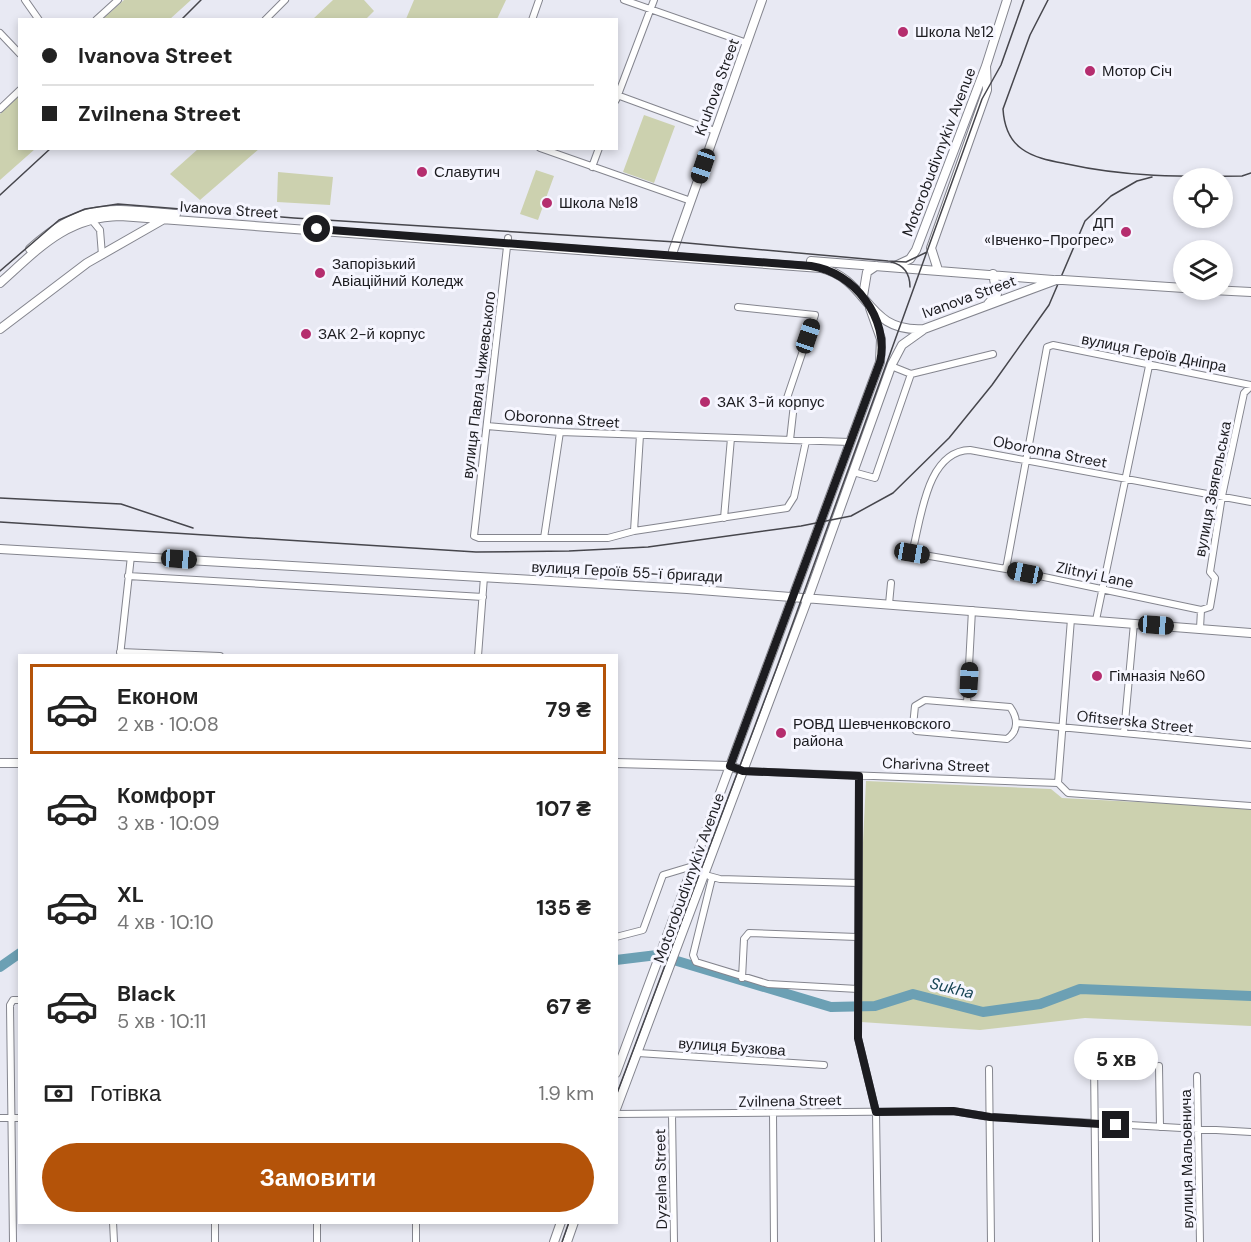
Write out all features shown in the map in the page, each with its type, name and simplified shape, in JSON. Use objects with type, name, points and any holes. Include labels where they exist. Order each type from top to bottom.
[{"type":"main road","name":"Kruhova Street","points":[[673,250],[762,0]]},
{"type":"main road","name":"Motorobudivnykiv Avenue","points":[[888,267],[906,262],[916,250],[986,66],[1007,0]]},
{"type":"main road","name":"Motorobudivnykiv Avenue","points":[[938,270],[931,248],[984,101],[988,80],[986,66]]},
{"type":"main road","points":[[972,98],[978,96],[984,101]]},
{"type":"main road","name":"Ivanova Street","points":[[0,276],[47,234],[78,216],[105,210],[821,268],[839,275],[893,327],[924,329],[1060,280]]},
{"type":"main road","name":"Ivanova Street","points":[[0,283],[51,238],[70,226],[90,219],[120,216],[673,250],[1173,287]]},
{"type":"main road","points":[[0,329],[102,255],[164,219]]},
{"type":"main road","points":[[863,296],[867,272],[876,266]]},
{"type":"main road","points":[[983,309],[997,294],[993,274]]},
{"type":"main road","points":[[1233,291],[1251,292]]},
{"type":"main road","name":"Motorobudivnykiv Avenue","points":[[618,1068],[795,596],[882,351],[882,339],[869,305]]},
{"type":"main road","name":"Motorobudivnykiv Avenue","points":[[618,1105],[680,939],[709,876],[743,771],[891,366],[902,345],[924,329]]},
{"type":"main road","name":"вулиця Героїв 55-ї бригади","points":[[0,549],[795,596],[1251,633]]},
{"type":"main road","points":[[0,763],[18,763]]},
{"type":"main road","name":"Charivna Street","points":[[618,763],[730,766],[743,771]]},
{"type":"main road","points":[[554,1242],[560,1224]]},
{"type":"main road","points":[[567,1242],[573,1224]]},
{"type":"street","points":[[25,0],[38,18]]},
{"type":"street","points":[[98,18],[118,0]]},
{"type":"street","points":[[267,18],[285,0]]},
{"type":"street","points":[[533,18],[539,0]]},
{"type":"street","points":[[624,0],[747,43]]},
{"type":"street","points":[[618,94],[654,0]]},
{"type":"street","points":[[0,33],[18,52]]},
{"type":"street","points":[[0,109],[18,92]]},
{"type":"street","points":[[618,97],[715,131]]},
{"type":"street","points":[[545,150],[691,201]]},
{"type":"street","points":[[592,167],[598,150]]},
{"type":"street","points":[[164,219],[172,214]]},
{"type":"street","points":[[90,219],[100,230],[102,255]]},
{"type":"street","name":"вулиця Павла Чижевського","points":[[472,531],[487,426],[508,241]]},
{"type":"street","points":[[738,307],[815,315],[786,398],[794,404],[790,440]]},
{"type":"street","name":"вулиця Героїв Дніпра","points":[[1026,459],[1046,349],[1053,345],[1251,385]]},
{"type":"street","points":[[891,366],[911,374],[993,354]]},
{"type":"street","points":[[1096,620],[1149,366]]},
{"type":"street","points":[[853,472],[875,478],[911,374]]},
{"type":"street","name":"вулиця Звягельська","points":[[1200,628],[1202,610],[1210,607],[1215,578],[1210,572],[1222,496],[1244,393],[1251,385]]},
{"type":"street","name":"Oboronna Street","points":[[487,426],[560,432],[850,442]]},
{"type":"street","points":[[544,537],[560,432]]},
{"type":"street","points":[[634,531],[640,435]]},
{"type":"street","points":[[724,518],[731,438]]},
{"type":"street","name":"вулиця Героїв 55-ї бригади","points":[[472,531],[478,538],[596,539],[634,531],[787,508],[792,504],[806,441]]},
{"type":"street","name":"Oboronna Street","points":[[912,553],[935,472],[954,452],[970,450],[1026,459],[1251,502]]},
{"type":"street","points":[[1006,569],[1026,459]]},
{"type":"street","name":"Zlitnyi Lane","points":[[912,553],[1006,569],[1202,610]]},
{"type":"street","points":[[120,654],[131,556]]},
{"type":"street","points":[[128,576],[483,597]]},
{"type":"street","points":[[478,654],[484,577]]},
{"type":"street","points":[[889,604],[891,583]]},
{"type":"street","points":[[967,704],[972,610]]},
{"type":"street","points":[[1058,783],[1071,618]]},
{"type":"street","points":[[1124,733],[1134,623]]},
{"type":"street","points":[[920,701],[1010,708],[1017,723],[1012,735],[1006,739],[921,732],[914,729],[915,706],[920,701]]},
{"type":"street","name":"Ofitserska Street","points":[[1017,723],[1251,745]]},
{"type":"street","name":"Charivna Street","points":[[743,771],[1058,783],[1068,793],[1251,806]]},
{"type":"street","points":[[859,776],[858,1038],[876,1112],[878,1242]]},
{"type":"street","points":[[618,937],[643,930],[663,874],[693,866]]},
{"type":"street","points":[[858,883],[709,876],[694,959],[742,978],[768,984],[858,989]]},
{"type":"street","points":[[742,978],[744,939],[749,933],[857,937]]},
{"type":"street","points":[[13,1242],[16,1118],[11,1002],[18,1000]]},
{"type":"street","name":"вулиця Бузкова","points":[[638,1053],[824,1065]]},
{"type":"street","points":[[1094,1062],[1096,1242]]},
{"type":"street","points":[[1159,1065],[1160,1127]]},
{"type":"street","points":[[989,1069],[991,1242]]},
{"type":"street","name":"вулиця Мальовнича","points":[[1197,1076],[1200,1242]]},
{"type":"street","name":"Zvilnena Street","points":[[618,1114],[953,1111],[990,1117],[1251,1132]]},
{"type":"street","points":[[773,1113],[774,1242]]},
{"type":"street","name":"Dyzelna Street","points":[[672,1115],[674,1242]]},
{"type":"street","points":[[0,1118],[16,1118]]},
{"type":"street","points":[[114,1224],[114,1242]]},
{"type":"street","points":[[215,1224],[215,1242]]},
{"type":"street","points":[[317,1224],[317,1242]]},
{"type":"street","points":[[416,1224],[416,1242]]},
{"type":"green space","points":[[124,0],[191,0],[171,18],[104,18]]},
{"type":"green space","points":[[333,0],[364,0],[374,11],[367,18],[314,18]]},
{"type":"green space","points":[[414,0],[506,0],[497,18],[406,18]]},
{"type":"green space","points":[[18,97],[18,150],[34,150],[0,180],[0,114]]},
{"type":"green space","points":[[644,115],[675,126],[654,183],[623,172]]},
{"type":"green space","points":[[197,150],[258,150],[200,200],[170,174]]},
{"type":"green space","points":[[536,170],[554,176],[538,220],[520,214]]},
{"type":"green space","points":[[278,172],[333,177],[330,205],[277,202]]},
{"type":"green space","points":[[866,781],[1051,789],[1062,798],[1251,808],[1251,1026],[1085,1018],[980,1030],[861,1022],[861,883]]},
{"type":"waterway","points":[[0,967],[18,954]]},
{"type":"waterway","name":"Sukha","points":[[618,960],[657,955],[831,1007],[875,1006],[913,994],[983,1012],[1040,1004],[1080,989],[1251,996]]},
{"type":"tram line","points":[[618,1091],[777,667],[982,99],[1001,65],[1024,0]]},
{"type":"tram line","points":[[0,271],[59,220],[85,209],[118,204],[294,218],[676,242],[888,261],[906,262],[927,252]]},
{"type":"tram line","points":[[891,262],[899,265],[905,271],[910,287]]},
{"type":"tram line","points":[[562,1242],[568,1224]]},
{"type":"railway","points":[[183,18],[201,0]]},
{"type":"railway","points":[[1048,0],[1030,35],[1003,109],[1008,132],[1017,145],[1043,159],[1110,172],[1198,176],[1242,176],[1251,173]]},
{"type":"railway","points":[[0,195],[49,150]]},
{"type":"railway","points":[[0,522],[476,552],[648,547],[801,526],[851,516],[893,493],[949,438],[992,385],[1049,305],[1085,221],[1111,196],[1137,181],[1152,177]]},
{"type":"railway","points":[[0,498],[121,504],[193,528]]},
{"type":"place","name":"Школа №12","points":[[903,32]]},
{"type":"place","name":"Мотор Січ","points":[[1090,71]]},
{"type":"place","name":"Славутич","points":[[422,172]]},
{"type":"place","name":"Школа №18","points":[[547,203]]},
{"type":"place","name":"ДП «Івченко-Прогрес»","points":[[1126,232]]},
{"type":"place","name":"Запорізький Авіаційний Коледж","points":[[320,273]]},
{"type":"place","name":"ЗАК 2-й корпус","points":[[306,334]]},
{"type":"place","name":"ЗАК 3-й корпус","points":[[705,402]]},
{"type":"place","name":"Гімназія №60","points":[[1097,676]]},
{"type":"place","name":"РОВД Шевченковского района","points":[[781,733]]},
{"type":"route","points":[[317,229],[811,266],[830,270],[839,275],[863,296],[869,305],[882,339],[880,362],[730,766],[743,771],[859,776],[858,1038],[876,1112],[953,1111],[990,1117],[1116,1125]]}]
